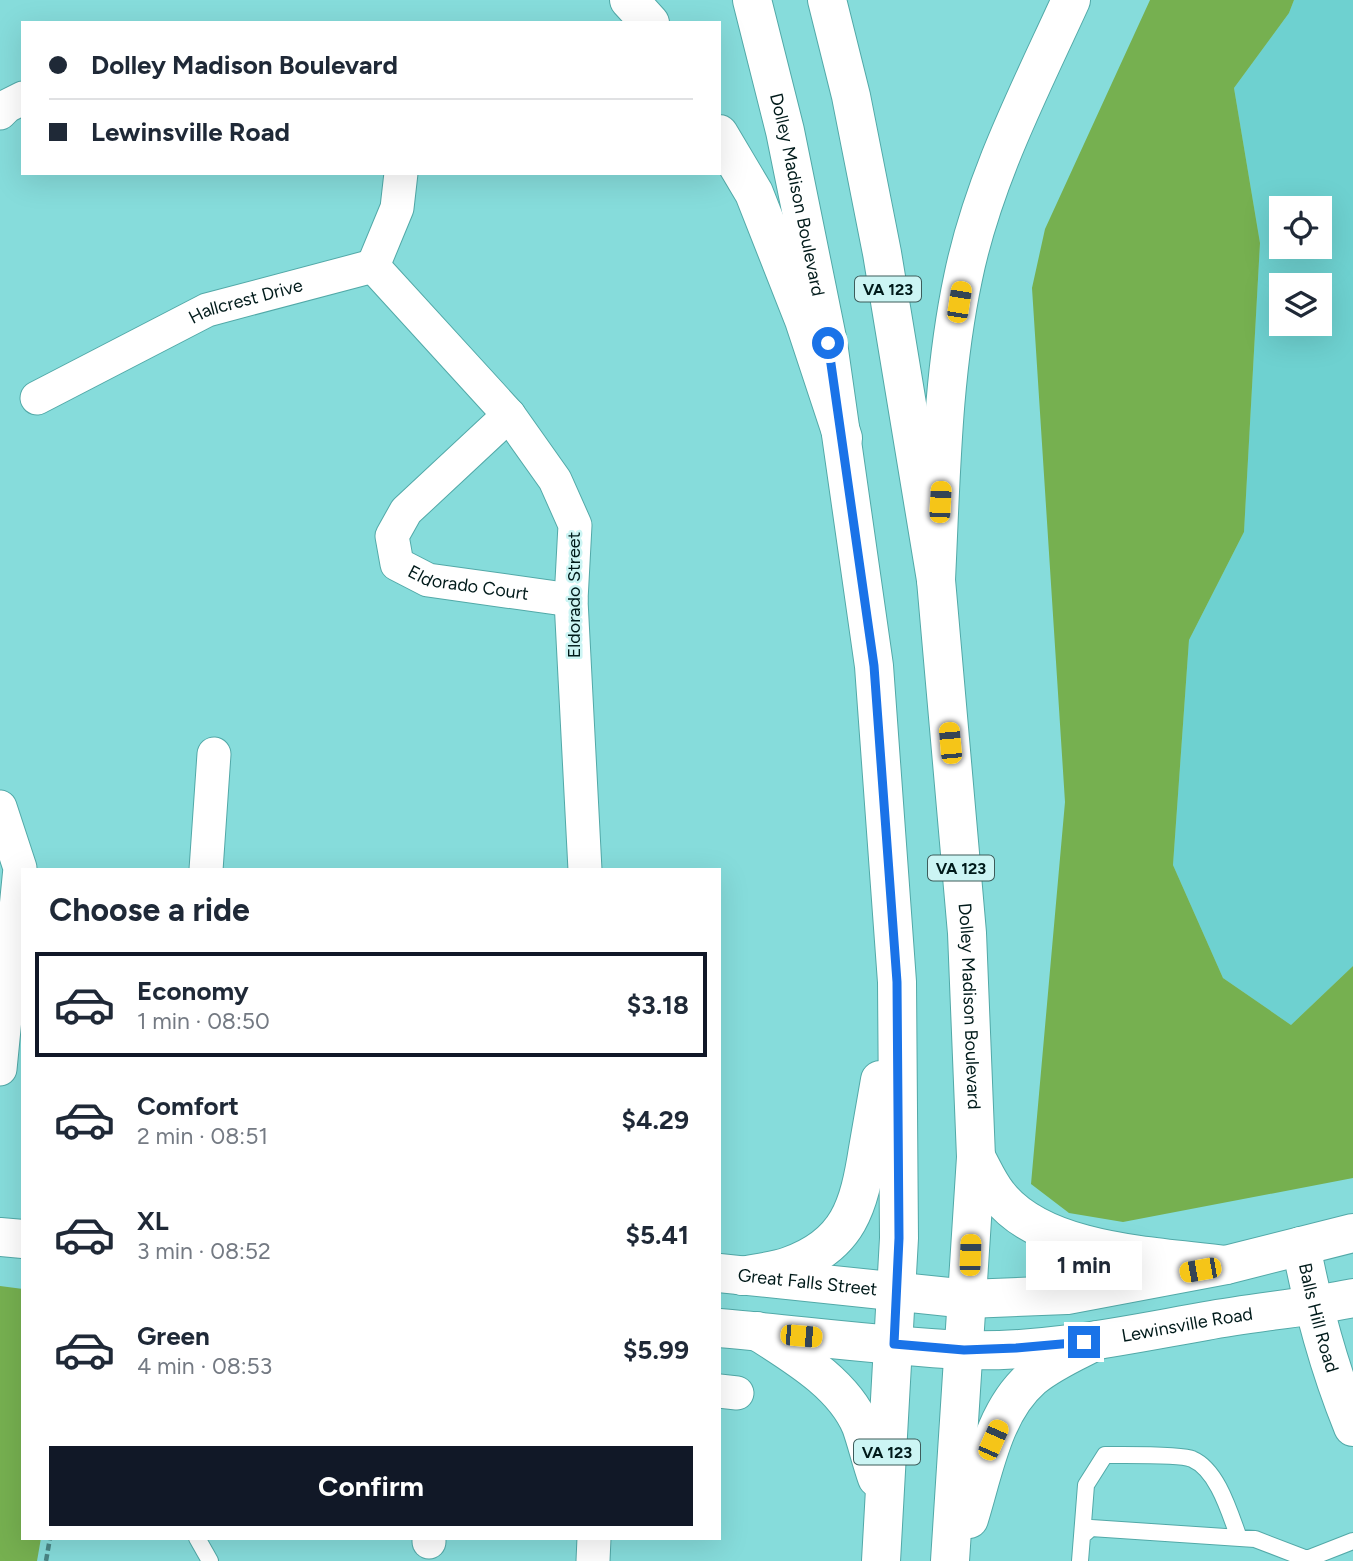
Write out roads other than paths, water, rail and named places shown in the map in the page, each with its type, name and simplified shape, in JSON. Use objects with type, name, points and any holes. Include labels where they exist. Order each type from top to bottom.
[{"type":"main road","points":[[629,0],[648,21]]},
{"type":"main road","name":"Dolley Madison Boulevard","points":[[752,0],[785,131],[828,343],[874,666],[897,982],[899,1238],[881,1561]]},
{"type":"main road","name":"Dolley Madison Boulevard","points":[[827,0],[851,96],[882,253],[936,580],[967,933],[976,1157],[950,1561]]},
{"type":"main road","points":[[936,580],[944,423],[951,352],[963,276],[1002,150],[1071,0]]},
{"type":"main road","points":[[721,137],[754,192],[804,320],[843,438]]},
{"type":"main road","points":[[731,1275],[789,1266],[814,1254],[837,1238],[849,1220],[861,1191],[897,982]]},
{"type":"main road","points":[[976,1157],[998,1195],[1017,1214],[1041,1230],[1099,1248],[1226,1265]]},
{"type":"main road","points":[[896,1292],[968,1299],[1067,1295],[1226,1265],[1353,1233]]},
{"type":"main road","points":[[0,1237],[21,1239]]},
{"type":"main road","name":"Balls Hill Road","points":[[1301,1245],[1313,1306],[1331,1371],[1353,1427]]},
{"type":"main road","name":"Great Falls Street","points":[[731,1275],[896,1292]]},
{"type":"main road","name":"Lewinsville Road","points":[[894,1344],[964,1350],[1098,1340],[1353,1298]]},
{"type":"main road","points":[[721,1328],[894,1344]]},
{"type":"main road","points":[[757,1331],[822,1374],[839,1393],[860,1424],[884,1499]]},
{"type":"main road","points":[[956,1561],[993,1440],[1018,1392],[1035,1376],[1098,1340]]},
{"type":"street","points":[[0,113],[21,99]]},
{"type":"street","points":[[373,266],[397,208],[401,175]]},
{"type":"street","name":"Hallcrest Drive","points":[[37,398],[208,310],[373,266]]},
{"type":"street","name":"Eldorado Street","points":[[373,266],[509,415],[555,480],[575,525],[571,600],[585,868]]},
{"type":"street","name":"Eldorado Court","points":[[509,415],[406,511],[392,536],[397,564],[428,580],[571,600]]},
{"type":"street","points":[[206,868],[214,754]]},
{"type":"street","points":[[0,807],[20,868],[0,1069]]},
{"type":"street","points":[[593,1561],[594,1540]]},
{"type":"lane","points":[[1080,1561],[1086,1485],[1105,1455],[1191,1458],[1208,1471],[1224,1497],[1239,1538]]},
{"type":"lane","points":[[1082,1536],[1091,1528],[1255,1539],[1307,1560],[1353,1541]]},
{"type":"lane","points":[[198,1540],[210,1561]]}]
